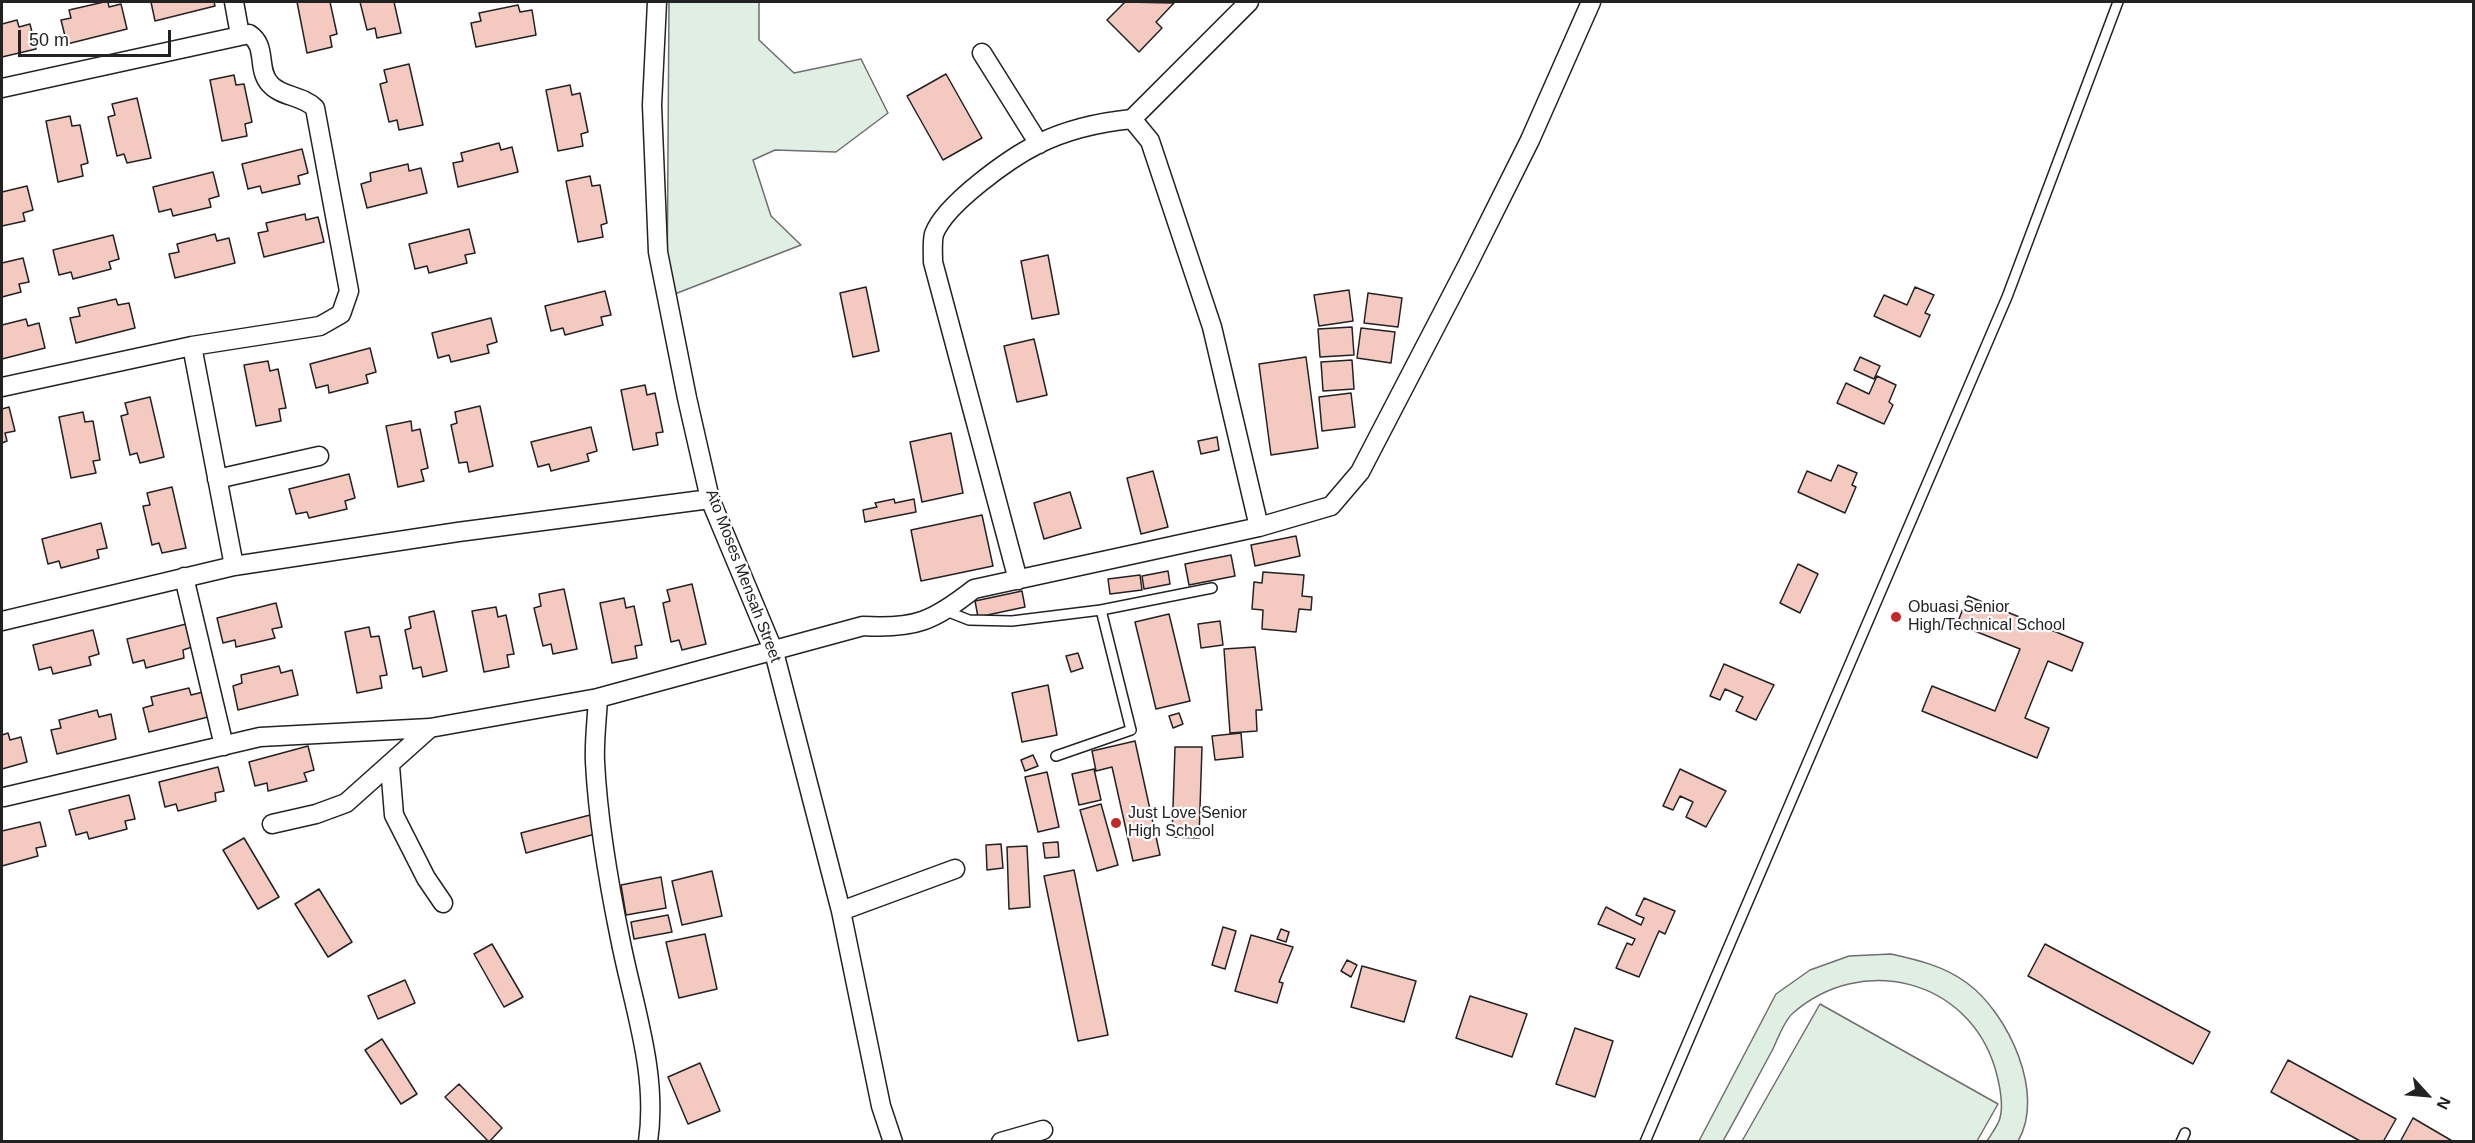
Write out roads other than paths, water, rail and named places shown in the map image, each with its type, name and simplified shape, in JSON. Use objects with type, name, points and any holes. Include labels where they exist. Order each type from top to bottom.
[{"type":"street","points":[[234,2],[240,34]]},
{"type":"street","name":"Ato Moses Mensah Street","points":[[657,2],[651,105],[658,252],[710,499],[774,652],[841,911],[881,1106],[893,1142]]},
{"type":"street","points":[[1018,580],[933,262],[934,235],[946,212],[987,178],[1039,144],[1105,122],[1132,119],[1249,2]]},
{"type":"street","points":[[4,797],[260,737],[430,728],[598,698],[863,626],[897,628],[918,623],[946,611],[974,589],[1259,527],[1331,506],[1360,472],[1530,140],[1591,2]]},
{"type":"street","points":[[2,88],[240,34],[249,34],[260,45],[264,75],[270,84],[277,90],[307,99],[315,108],[349,291],[341,314],[320,326],[192,346],[2,387]]},
{"type":"street","points":[[982,53],[1039,144]]},
{"type":"street","points":[[1132,119],[1150,141],[1212,327],[1259,527]]},
{"type":"street","points":[[192,346],[234,566]]},
{"type":"street","points":[[217,479],[319,456]]},
{"type":"street","points":[[2,621],[234,566],[458,532],[710,499]]},
{"type":"street","points":[[184,577],[224,746]]},
{"type":"street","points":[[598,698],[595,761],[601,819],[620,942],[645,1047],[651,1118],[648,1142]]},
{"type":"street","points":[[272,824],[316,814],[346,803],[430,728]]},
{"type":"street","points":[[390,766],[394,815],[426,878],[443,903]]},
{"type":"street","points":[[841,911],[955,869]]},
{"type":"street","points":[[1001,1142],[1043,1130]]},
{"type":"lane","points":[[1645,1142],[2007,297],[2118,2]]},
{"type":"lane","points":[[946,611],[969,620],[1012,621],[1101,610],[1212,588]]},
{"type":"lane","points":[[1056,756],[1131,730],[1101,610]]},
{"type":"place","name":"Obuasi Senior High/Technical School","points":[[1896,617]]},
{"type":"place","name":"Just Love Senior High School","points":[[1116,823]]}]
